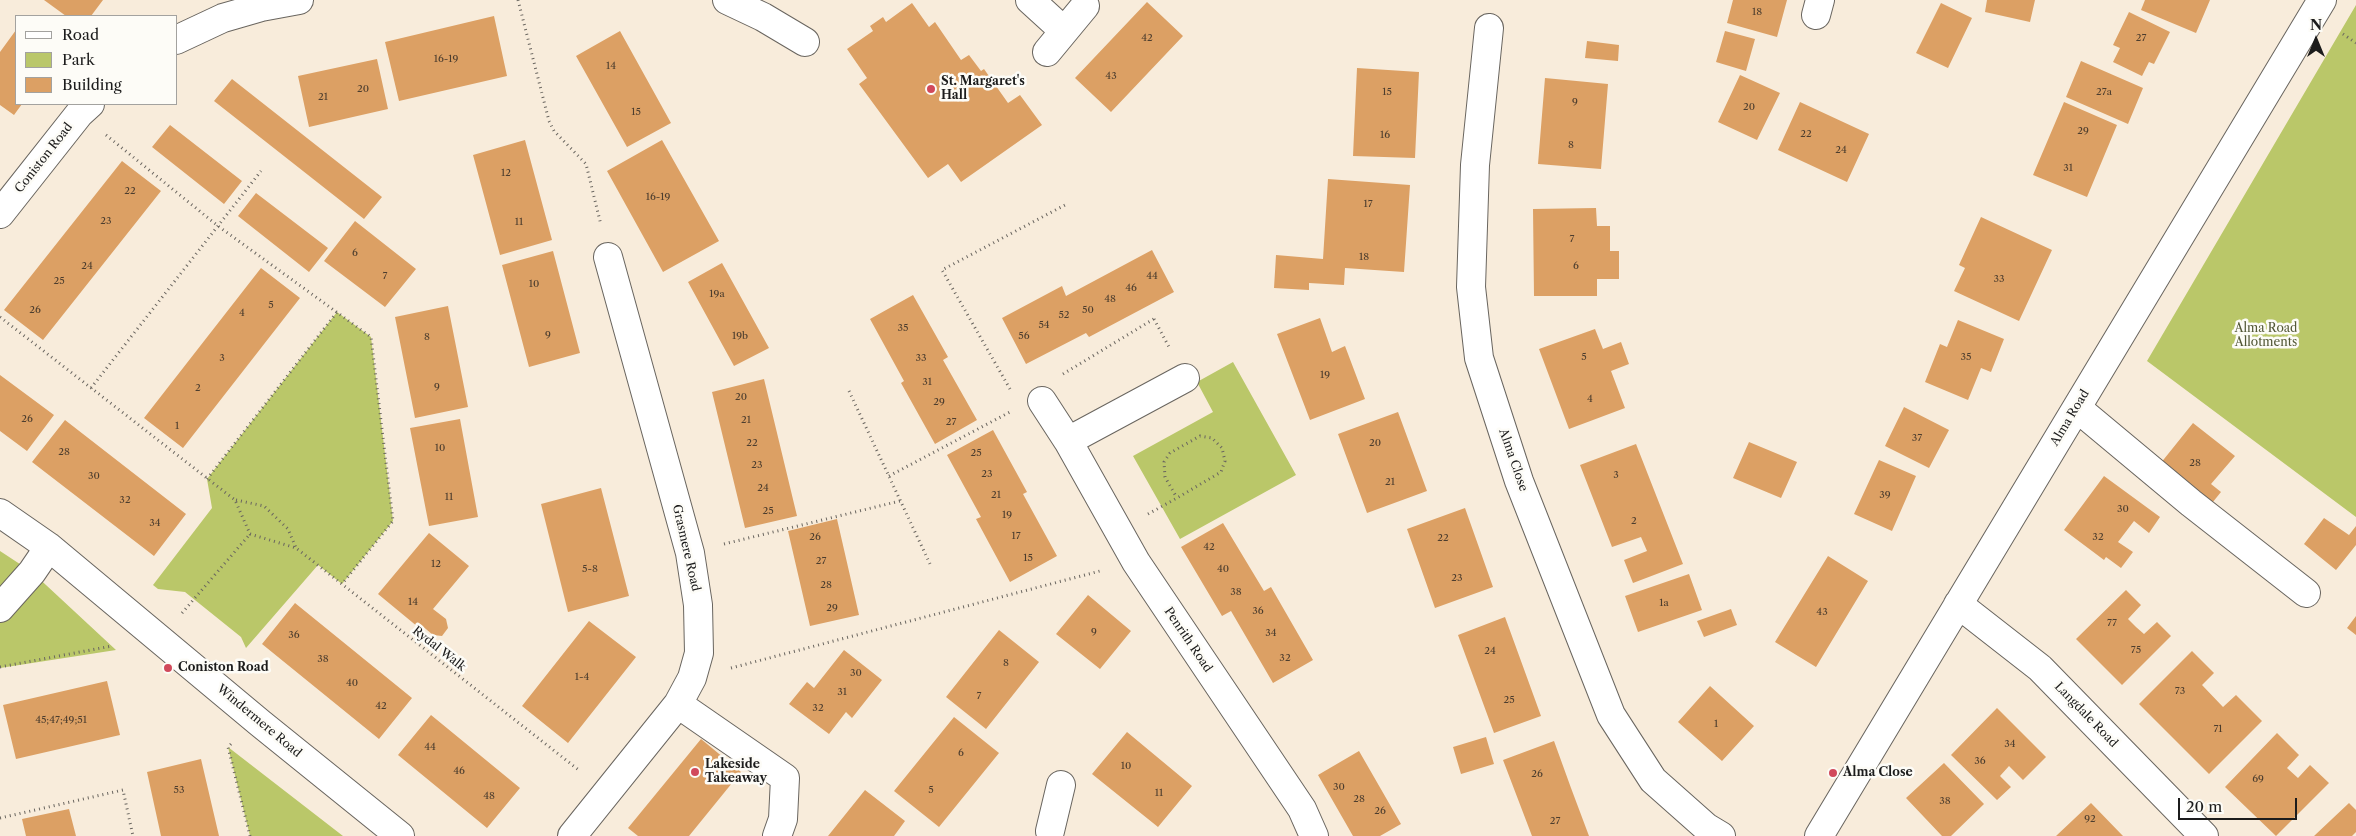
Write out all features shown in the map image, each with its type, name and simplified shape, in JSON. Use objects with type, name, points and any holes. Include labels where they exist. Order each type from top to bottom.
[{"type":"street","points":[[178,39],[223,18],[261,4],[298,0]]},
{"type":"street","points":[[727,0],[763,17],[804,42]]},
{"type":"street","points":[[1030,0],[1064,31]]},
{"type":"street","name":"Alma Road","points":[[1819,836],[2077,408],[2114,341],[2322,0]]},
{"type":"street","points":[[1047,52],[1085,6]]},
{"type":"street","name":"Alma Close","points":[[1489,28],[1475,166],[1471,287],[1479,358],[1519,481],[1611,715],[1653,780],[1706,826],[1722,836]]},
{"type":"street","name":"Coniston Road","points":[[0,214],[85,109]]},
{"type":"street","name":"Grasmere Road","points":[[572,836],[678,704],[692,678],[699,653],[700,631],[696,584],[690,553],[608,257]]},
{"type":"street","points":[[1068,441],[1185,378]]},
{"type":"street","name":"Penrith Road","points":[[1042,401],[1068,441],[1136,562],[1302,809],[1314,836]]},
{"type":"street","points":[[2077,408],[2191,503],[2306,593]]},
{"type":"street","name":"Windermere Road","points":[[0,513],[49,546],[260,723],[400,836]]},
{"type":"street","points":[[0,608],[32,572],[49,546]]},
{"type":"street","name":"Langdale Road","points":[[1958,604],[2040,668],[2204,836]]},
{"type":"street","points":[[678,704],[785,778],[783,819],[777,836]]},
{"type":"street","points":[[1046,834],[1061,785]]},
{"type":"path","points":[[518,0],[549,121],[554,131],[586,164],[608,257]]},
{"type":"path","points":[[85,109],[218,226],[370,337],[393,521],[342,584]]},
{"type":"path","points":[[91,388],[261,171]]},
{"type":"path","points":[[1015,398],[942,270],[1065,205]]},
{"type":"path","points":[[207,478],[337,312]]},
{"type":"path","points":[[0,317],[235,500],[264,506],[288,529],[296,548]]},
{"type":"path","points":[[1042,401],[1062,375],[1157,317]]},
{"type":"path","points":[[850,391],[930,564]]},
{"type":"path","points":[[889,476],[1011,411]]},
{"type":"path","points":[[1159,508],[1177,498],[1220,472],[1225,461],[1222,448],[1212,438],[1200,436],[1170,453],[1164,462],[1164,477],[1177,498]]},
{"type":"path","points":[[0,667],[159,638],[195,600],[250,534],[235,500]]},
{"type":"path","points":[[690,553],[900,501]]},
{"type":"path","name":"Rydal Walk","points":[[250,534],[296,548],[608,793]]},
{"type":"path","points":[[692,678],[1136,562]]},
{"type":"path","points":[[250,836],[228,747],[260,723]]},
{"type":"path","points":[[0,818],[123,790],[133,836]]},
{"type":"green space","name":"Alma Road Allotments","points":[[2356,5],[2356,517],[2147,361]]},
{"type":"green space","points":[[337,312],[371,337],[393,521],[342,584],[318,565],[246,648],[241,637],[185,592],[158,589],[153,585],[212,508],[207,479]]},
{"type":"green space","points":[[1233,362],[1296,475],[1180,539],[1133,456],[1213,412],[1197,382]]},
{"type":"green space","points":[[0,551],[32,572],[116,650],[0,668]]},
{"type":"green space","points":[[228,747],[343,836],[250,836]]},
{"type":"building","points":[[44,0],[103,0],[92,15],[65,15]]},
{"type":"building","points":[[1733,0],[1787,0],[1777,37],[1727,23]]},
{"type":"building","points":[[1987,0],[2035,0],[2030,22],[1985,12]]},
{"type":"building","points":[[2145,0],[2210,0],[2196,33],[2141,10]]},
{"type":"building","points":[[1147,2],[1183,36],[1111,112],[1075,78]]},
{"type":"building","name":"St. Margaret's Hall","points":[[912,3],[929,27],[935,22],[961,60],[969,55],[981,71],[984,69],[1008,103],[1020,95],[1042,125],[961,182],[948,164],[928,178],[859,84],[867,78],[847,49],[873,31],[870,26],[883,17],[886,22]]},
{"type":"building","points":[[1941,3],[1972,18],[1948,68],[1916,53]]},
{"type":"building","points":[[2129,12],[2170,32],[2154,64],[2149,62],[2142,76],[2113,62],[2120,48],[2113,45]]},
{"type":"building","points":[[494,16],[507,76],[399,101],[385,42]]},
{"type":"building","points":[[15,31],[15,105],[21,105],[14,115],[0,105],[0,52]]},
{"type":"building","points":[[620,31],[671,123],[627,147],[576,56]]},
{"type":"building","points":[[1725,31],[1755,39],[1746,71],[1716,62]]},
{"type":"building","points":[[1587,41],[1619,45],[1618,61],[1585,58]]},
{"type":"building","points":[[377,59],[388,109],[309,127],[298,76]]},
{"type":"building","points":[[2081,61],[2143,88],[2128,124],[2066,97]]},
{"type":"building","points":[[1357,68],[1419,72],[1415,158],[1353,156]]},
{"type":"building","points":[[1740,75],[1780,93],[1757,140],[1718,122]]},
{"type":"building","points":[[1545,78],[1608,84],[1601,169],[1538,164]]},
{"type":"building","points":[[232,79],[382,197],[364,219],[214,101]]},
{"type":"building","points":[[1800,102],[1869,134],[1847,182],[1778,150]]},
{"type":"building","points":[[2064,102],[2117,125],[2087,197],[2033,175]]},
{"type":"building","points":[[170,125],[242,181],[224,204],[152,147]]},
{"type":"building","points":[[525,140],[552,240],[500,255],[473,155]]},
{"type":"building","points":[[662,140],[719,241],[663,272],[607,171]]},
{"type":"building","points":[[122,161],[161,191],[43,340],[4,310]]},
{"type":"building","points":[[1328,179],[1410,185],[1404,272],[1345,268],[1344,285],[1309,283],[1309,290],[1274,288],[1276,255],[1323,259]]},
{"type":"building","points":[[256,193],[328,248],[309,272],[238,216]]},
{"type":"building","points":[[1596,208],[1597,226],[1610,226],[1610,251],[1619,251],[1619,279],[1597,279],[1597,296],[1534,296],[1533,209]]},
{"type":"building","points":[[1981,217],[2052,250],[2019,321],[1954,291],[1965,268],[1959,265]]},
{"type":"building","points":[[355,221],[416,269],[385,307],[324,261]]},
{"type":"building","points":[[1152,250],[1174,292],[1089,337],[1086,333],[1026,364],[1002,318],[1062,286],[1066,296]]},
{"type":"building","points":[[553,251],[580,353],[529,367],[502,265]]},
{"type":"building","points":[[722,263],[769,348],[734,366],[688,282]]},
{"type":"building","points":[[261,268],[300,298],[183,448],[144,418]]},
{"type":"building","points":[[913,295],[948,357],[943,360],[977,420],[935,444],[901,383],[904,381],[870,319]]},
{"type":"building","points":[[448,306],[468,407],[415,418],[395,317]]},
{"type":"building","points":[[1320,318],[1332,352],[1345,346],[1365,399],[1310,420],[1277,334]]},
{"type":"building","points":[[1958,320],[2004,339],[1991,372],[1981,368],[1968,400],[1925,382],[1940,344],[1947,347]]},
{"type":"building","points":[[1595,329],[1603,349],[1621,342],[1629,364],[1611,371],[1625,408],[1569,429],[1539,349]]},
{"type":"building","points":[[0,375],[54,415],[27,451],[0,431]]},
{"type":"building","points":[[764,379],[797,516],[745,528],[712,392]]},
{"type":"building","points":[[1904,407],[1949,430],[1929,468],[1885,446]]},
{"type":"building","points":[[1398,412],[1427,491],[1367,513],[1338,434]]},
{"type":"building","points":[[460,419],[478,517],[429,526],[410,428]]},
{"type":"building","points":[[65,420],[186,514],[154,556],[32,462]]},
{"type":"building","points":[[2193,423],[2235,456],[2211,484],[2221,492],[2208,508],[2156,469]]},
{"type":"building","points":[[993,430],[1027,492],[1023,494],[1057,556],[1010,582],[976,519],[981,517],[947,455]]},
{"type":"building","points":[[1749,442],[1797,462],[1781,498],[1733,478]]},
{"type":"building","points":[[1636,444],[1683,564],[1633,583],[1624,560],[1647,551],[1641,537],[1612,547],[1580,465]]},
{"type":"building","points":[[1879,460],[1916,476],[1892,531],[1854,514]]},
{"type":"building","points":[[2104,476],[2160,517],[2149,533],[2134,521],[2118,542],[2133,552],[2121,568],[2106,557],[2104,560],[2064,530]]},
{"type":"building","points":[[601,488],[629,596],[568,612],[541,504]]},
{"type":"building","points":[[1465,508],[1493,587],[1435,608],[1407,529]]},
{"type":"building","points":[[2324,518],[2349,535],[2356,526],[2356,545],[2336,570],[2304,544]]},
{"type":"building","points":[[837,519],[859,615],[810,626],[788,531]]},
{"type":"building","points":[[1223,523],[1264,591],[1271,587],[1313,660],[1273,683],[1231,611],[1222,616],[1181,547]]},
{"type":"building","points":[[429,533],[469,566],[433,609],[446,619],[448,628],[442,636],[433,635],[420,624],[418,627],[378,594]]},
{"type":"building","points":[[1828,556],[1868,581],[1816,667],[1775,642]]},
{"type":"building","points":[[1689,574],[1702,610],[1638,632],[1625,596]]},
{"type":"building","points":[[2126,590],[2141,605],[2128,619],[2144,634],[2157,622],[2171,636],[2122,685],[2076,639]]},
{"type":"building","points":[[1088,595],[1131,631],[1100,669],[1056,634]]},
{"type":"building","points":[[295,603],[412,698],[379,739],[262,644]]},
{"type":"building","points":[[1731,609],[1737,625],[1704,637],[1697,621]]},
{"type":"building","points":[[2356,616],[2356,635],[2347,628]]},
{"type":"building","points":[[1505,617],[1541,716],[1494,733],[1458,635]]},
{"type":"building","points":[[589,621],[636,657],[568,743],[522,706]]},
{"type":"building","points":[[999,630],[1039,662],[986,729],[946,697]]},
{"type":"building","points":[[844,650],[882,680],[852,718],[846,712],[829,734],[789,704],[807,682],[814,688]]},
{"type":"building","points":[[2192,651],[2214,673],[2202,685],[2223,707],[2236,695],[2262,721],[2209,774],[2139,704]]},
{"type":"building","points":[[107,681],[120,735],[16,759],[3,705]]},
{"type":"building","points":[[1710,686],[1754,726],[1722,761],[1678,722]]},
{"type":"building","points":[[1997,708],[2046,757],[2023,780],[2009,766],[2000,776],[2011,787],[1997,800],[1951,755]]},
{"type":"building","points":[[431,715],[520,788],[487,828],[398,755]]},
{"type":"building","points":[[954,717],[999,753],[939,827],[894,791]]},
{"type":"building","points":[[1127,732],[1192,786],[1158,827],[1092,774]]},
{"type":"building","points":[[2277,733],[2299,755],[2287,768],[2298,778],[2310,765],[2329,783],[2276,836],[2225,787]]},
{"type":"building","points":[[1486,737],[1494,764],[1461,774],[1453,747]]},
{"type":"building","points":[[701,739],[741,772],[689,836],[638,836],[628,828]]},
{"type":"building","points":[[1554,741],[1589,836],[1532,836],[1503,760]]},
{"type":"building","points":[[1359,751],[1401,824],[1380,836],[1353,836],[1318,775]]},
{"type":"building","points":[[201,759],[219,836],[161,836],[147,772]]},
{"type":"building","points":[[1944,763],[1984,804],[1951,836],[1942,836],[1906,798]]},
{"type":"building","points":[[865,790],[905,821],[894,836],[828,836]]},
{"type":"building","points":[[2091,803],[2123,836],[2056,836]]},
{"type":"building","points":[[2349,803],[2356,810],[2356,832],[2352,836],[2314,836]]},
{"type":"building","points":[[69,809],[76,836],[26,836],[22,819]]},
{"type":"place","name":"St. Margaret's Hall","points":[[931,89]]},
{"type":"place","name":"Coniston Road","points":[[168,668]]},
{"type":"place","name":"Lakeside Takeaway","points":[[695,772]]},
{"type":"place","name":"Alma Close","points":[[1833,773]]}]
